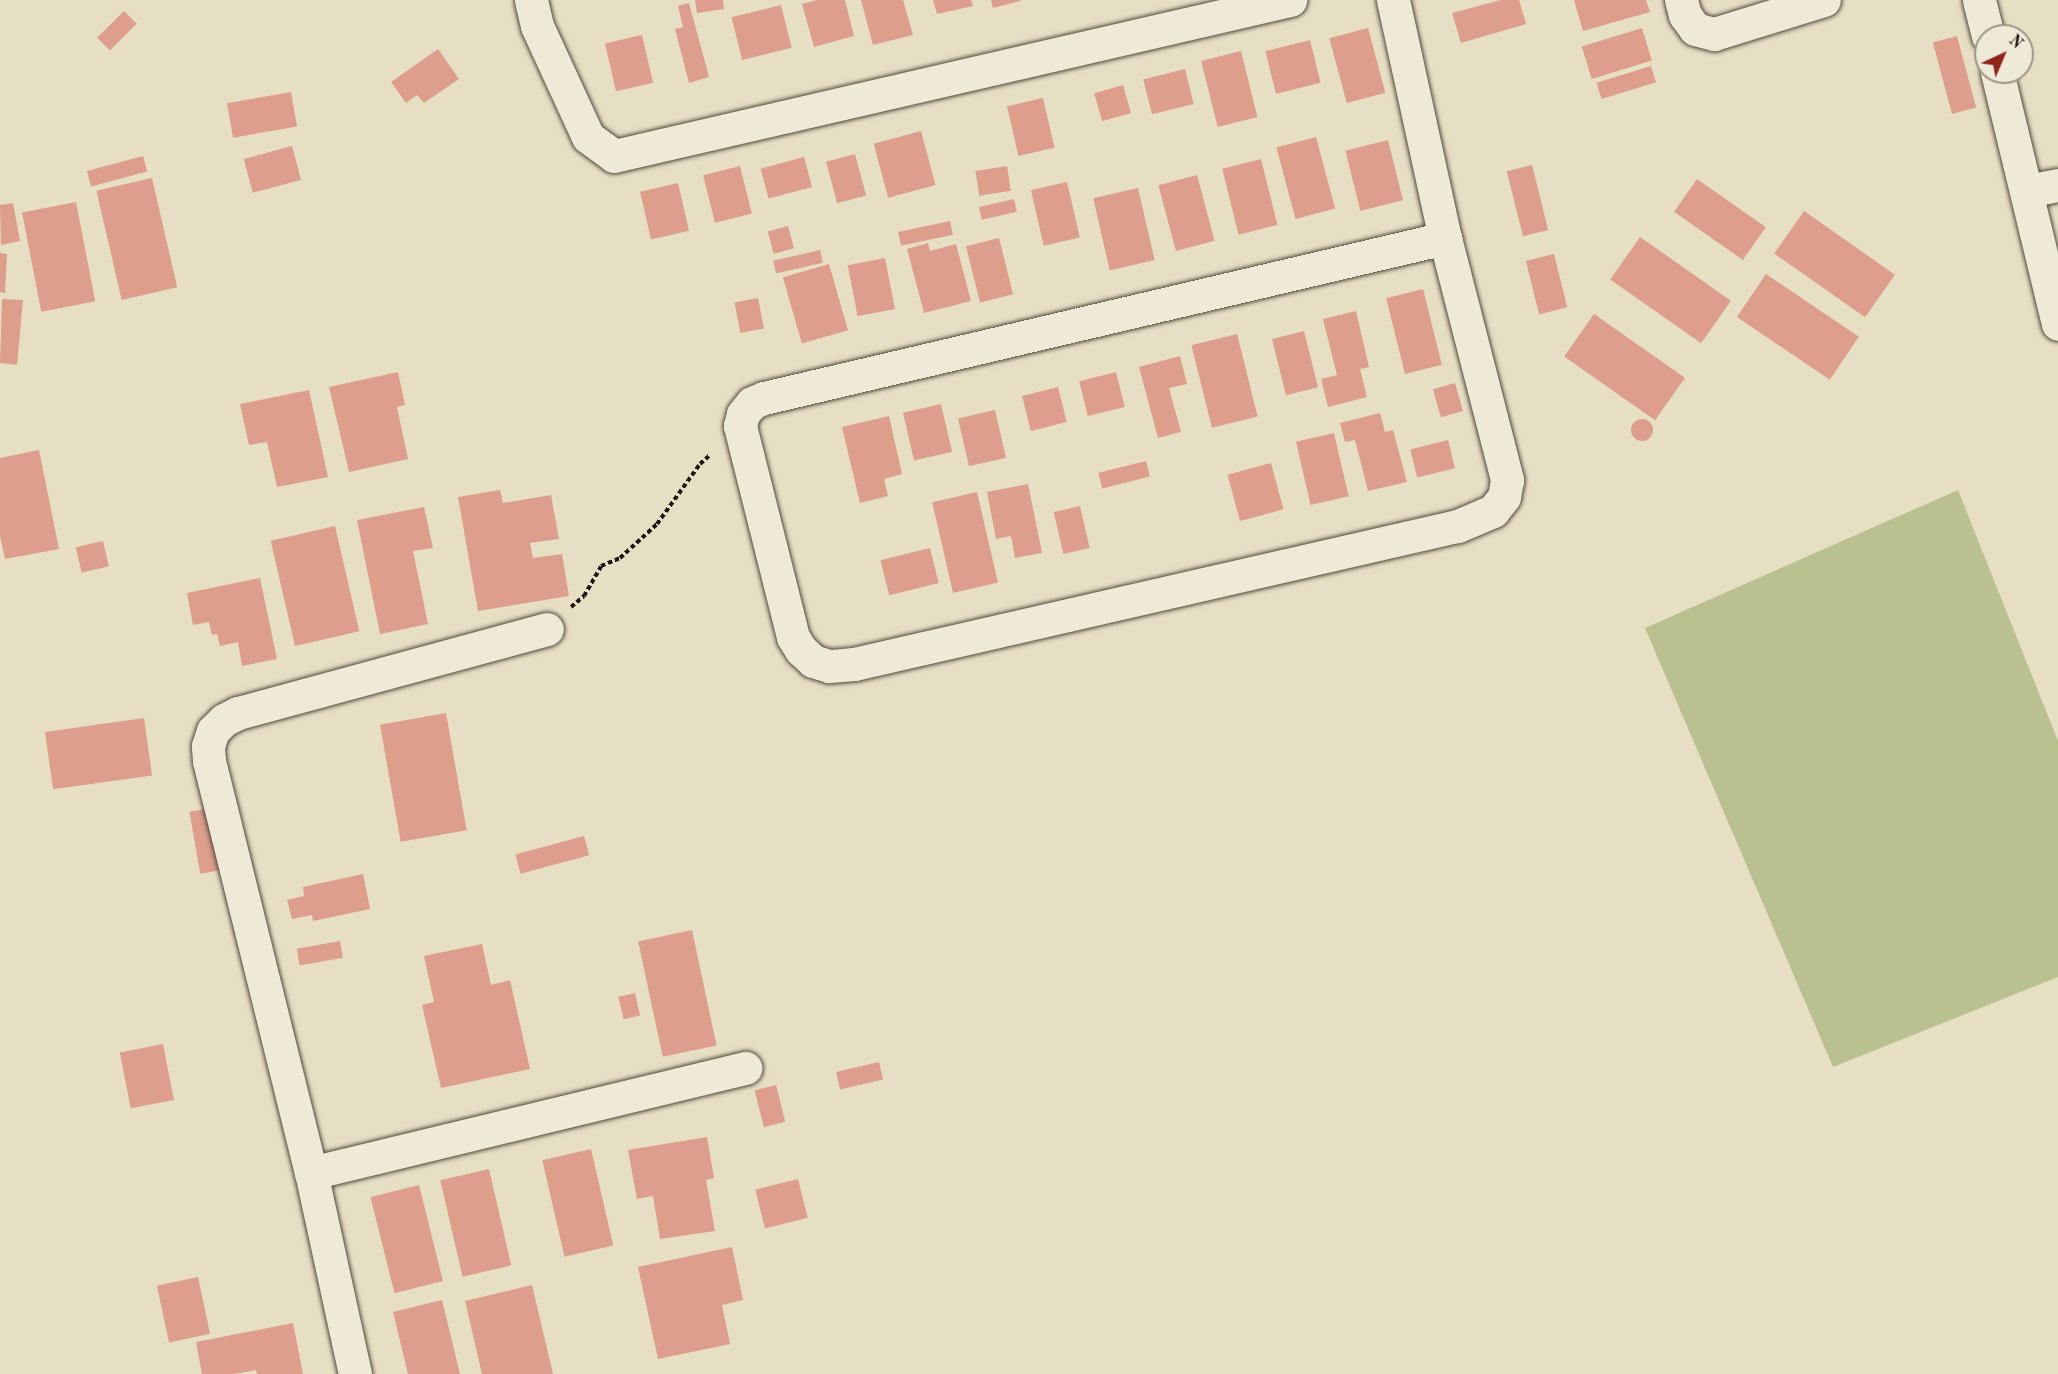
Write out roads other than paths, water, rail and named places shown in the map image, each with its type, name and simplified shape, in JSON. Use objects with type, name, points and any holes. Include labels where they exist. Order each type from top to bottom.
[{"type":"street","points":[[531,0],[537,26],[588,137],[614,156],[1290,0]]},
{"type":"street","points":[[1393,0],[1444,238],[1507,480],[1504,497],[1493,511],[1457,526],[866,661],[829,666],[813,661],[801,650],[793,637],[740,426],[743,414],[752,404],[764,398],[1444,238]]},
{"type":"street","points":[[1681,0],[1685,15],[1695,29],[1714,34],[1824,0]]},
{"type":"street","points":[[1979,0],[1985,24]]},
{"type":"street","points":[[2002,84],[2043,188],[2058,324]]},
{"type":"street","points":[[355,1374],[311,1173],[209,761],[208,746],[213,731],[224,720],[238,713],[547,629]]},
{"type":"street","points":[[311,1173],[746,1068]]}]
